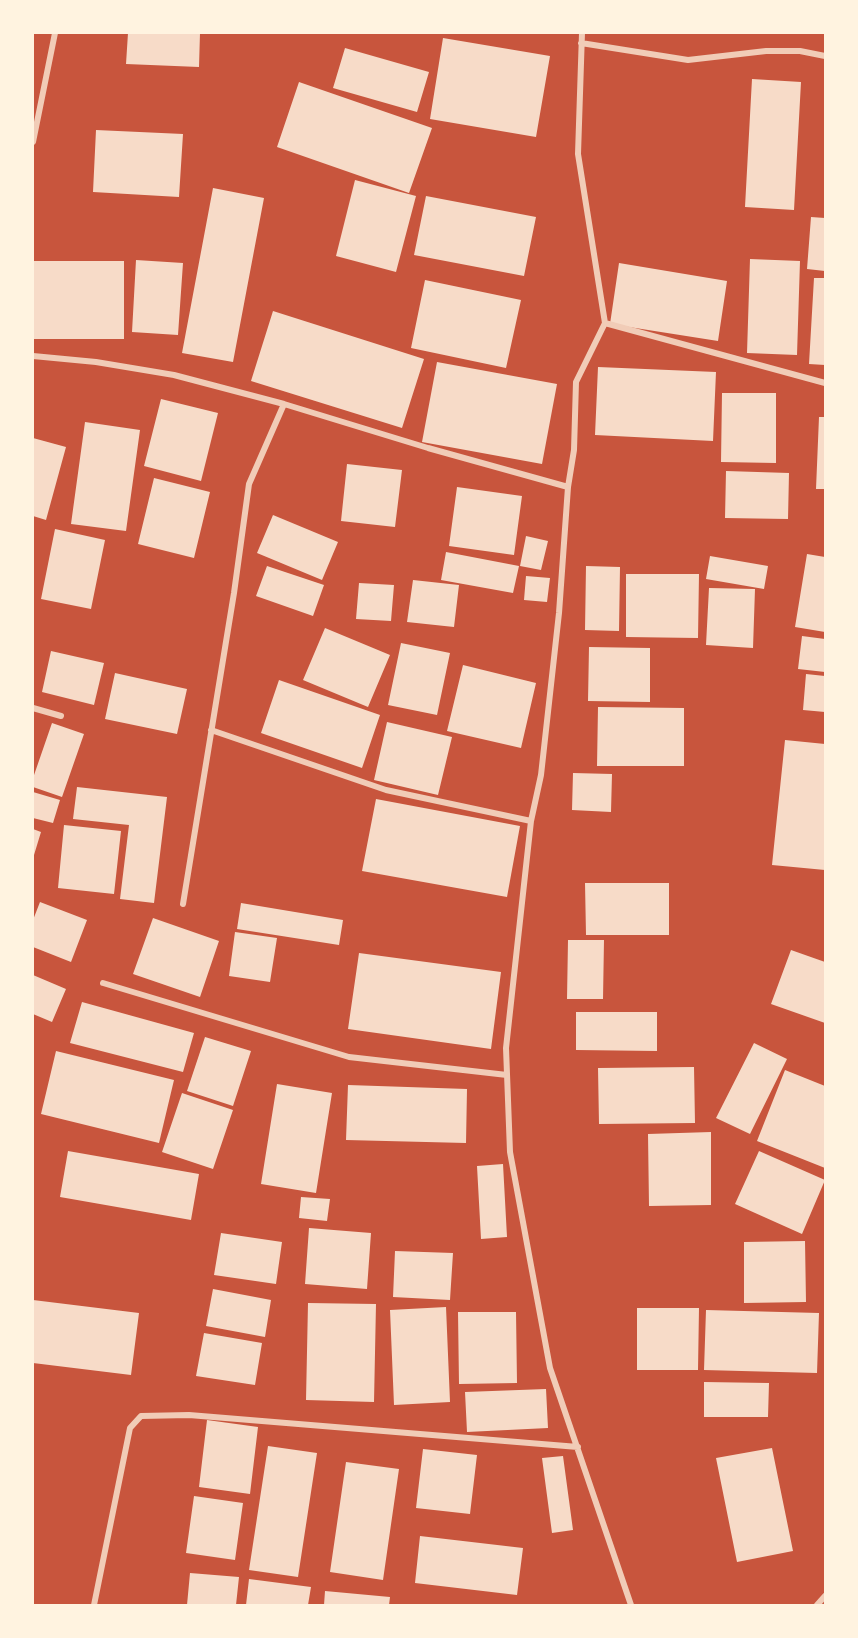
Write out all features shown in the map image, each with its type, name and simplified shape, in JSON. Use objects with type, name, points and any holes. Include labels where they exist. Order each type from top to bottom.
[{"type":"street","points":[[33,142],[55,33]]},
{"type":"street","points":[[582,33],[578,154],[605,323],[576,382],[574,450],[568,486],[559,613],[540,775],[531,821],[506,1048],[510,1152],[550,1368],[631,1605]]},
{"type":"street","points":[[581,43],[688,60],[766,51],[800,51],[825,56]]},
{"type":"street","points":[[605,323],[825,383]]},
{"type":"street","points":[[33,356],[96,362],[174,375],[284,404],[428,448],[568,486]]},
{"type":"street","points":[[183,904],[234,593],[249,484],[284,404]]},
{"type":"street","points":[[33,708],[61,716]]},
{"type":"street","points":[[211,730],[387,790],[531,821]]},
{"type":"street","points":[[103,983],[349,1057],[507,1075]]},
{"type":"street","points":[[94,1605],[130,1428],[141,1416],[189,1415],[578,1446]]},
{"type":"street","points":[[817,1605],[825,1596]]},
{"type":"building","points":[[128,33],[200,33],[199,67],[126,64]]},
{"type":"building","points":[[443,38],[550,56],[536,137],[430,119]]},
{"type":"building","points":[[345,48],[429,72],[417,112],[333,88]]},
{"type":"building","points":[[752,79],[801,82],[794,210],[745,207]]},
{"type":"building","points":[[299,82],[432,128],[409,193],[277,147]]},
{"type":"building","points":[[96,130],[183,134],[179,197],[93,192]]},
{"type":"building","points":[[355,180],[416,196],[396,272],[336,256]]},
{"type":"building","points":[[213,188],[264,198],[233,362],[182,353]]},
{"type":"building","points":[[426,196],[536,217],[524,276],[414,255]]},
{"type":"building","points":[[811,217],[825,218],[825,271],[807,269]]},
{"type":"building","points":[[750,259],[800,261],[797,355],[747,353]]},
{"type":"building","points":[[136,260],[183,263],[178,335],[132,332]]},
{"type":"building","points":[[33,261],[124,261],[124,339],[33,339]]},
{"type":"building","points":[[619,263],[727,281],[718,341],[610,324]]},
{"type":"building","points":[[814,278],[825,278],[825,365],[809,364]]},
{"type":"building","points":[[425,280],[521,300],[506,368],[411,348]]},
{"type":"building","points":[[273,311],[424,359],[402,428],[251,381]]},
{"type":"building","points":[[437,362],[557,384],[542,464],[422,442]]},
{"type":"building","points":[[598,367],[716,372],[713,441],[595,435]]},
{"type":"building","points":[[722,393],[776,393],[776,463],[721,462]]},
{"type":"building","points":[[161,399],[218,413],[201,481],[144,466]]},
{"type":"building","points":[[819,417],[825,417],[825,489],[816,489]]},
{"type":"building","points":[[85,422],[140,430],[126,531],[71,524]]},
{"type":"building","points":[[33,438],[66,447],[46,520],[33,516]]},
{"type":"building","points":[[347,464],[402,470],[395,527],[341,521]]},
{"type":"building","points":[[726,471],[789,473],[788,519],[725,518]]},
{"type":"building","points":[[154,478],[210,492],[194,558],[138,544]]},
{"type":"building","points":[[457,487],[522,496],[514,555],[449,546]]},
{"type":"building","points":[[273,515],[338,542],[322,580],[257,553]]},
{"type":"building","points":[[55,529],[105,540],[91,609],[41,599]]},
{"type":"building","points":[[526,536],[548,541],[541,570],[520,566]]},
{"type":"building","points":[[446,552],[519,566],[513,593],[441,580]]},
{"type":"building","points":[[807,554],[825,557],[825,632],[795,627]]},
{"type":"building","points":[[710,556],[768,566],[764,589],[706,579]]},
{"type":"building","points":[[267,566],[324,585],[313,616],[256,596]]},
{"type":"building","points":[[586,566],[620,567],[619,631],[585,630]]},
{"type":"building","points":[[626,574],[699,574],[698,638],[626,637]]},
{"type":"building","points":[[526,576],[550,578],[547,602],[524,600]]},
{"type":"building","points":[[413,580],[459,585],[454,627],[407,622]]},
{"type":"building","points":[[359,583],[394,585],[391,621],[356,619]]},
{"type":"building","points":[[709,588],[755,589],[753,648],[706,645]]},
{"type":"building","points":[[325,628],[390,655],[368,707],[303,680]]},
{"type":"building","points":[[802,636],[825,639],[825,672],[798,669]]},
{"type":"building","points":[[401,643],[450,653],[437,715],[388,705]]},
{"type":"building","points":[[589,647],[650,648],[650,702],[588,701]]},
{"type":"building","points":[[51,651],[104,663],[94,705],[42,692]]},
{"type":"building","points":[[463,665],[536,683],[521,748],[447,731]]},
{"type":"building","points":[[115,673],[187,689],[177,734],[105,719]]},
{"type":"building","points":[[806,674],[825,676],[825,712],[803,710]]},
{"type":"building","points":[[279,680],[380,715],[362,768],[261,733]]},
{"type":"building","points":[[598,707],[684,708],[684,766],[597,766]]},
{"type":"building","points":[[387,722],[452,737],[438,795],[374,780]]},
{"type":"building","points":[[52,723],[84,734],[62,797],[33,787],[33,778]]},
{"type":"building","points":[[785,740],[825,744],[825,870],[772,865]]},
{"type":"building","points":[[573,773],[612,774],[611,812],[572,810]]},
{"type":"building","points":[[77,787],[167,797],[154,903],[120,899],[129,825],[73,819]]},
{"type":"building","points":[[33,792],[60,800],[53,823],[33,818]]},
{"type":"building","points":[[376,799],[520,826],[507,897],[362,871]]},
{"type":"building","points":[[64,825],[121,831],[114,894],[58,888]]},
{"type":"building","points":[[33,829],[41,832],[34,855],[33,855]]},
{"type":"building","points":[[585,883],[669,883],[669,935],[586,935]]},
{"type":"building","points":[[40,902],[87,920],[71,962],[33,947],[33,920]]},
{"type":"building","points":[[241,903],[343,920],[339,945],[237,929]]},
{"type":"building","points":[[153,918],[219,941],[200,997],[133,974]]},
{"type":"building","points":[[235,932],[277,938],[270,982],[229,976]]},
{"type":"building","points":[[568,940],[604,940],[603,999],[567,999]]},
{"type":"building","points":[[791,950],[825,962],[825,1023],[771,1004]]},
{"type":"building","points":[[359,953],[501,972],[491,1049],[348,1029]]},
{"type":"building","points":[[33,975],[66,989],[52,1022],[33,1014]]},
{"type":"building","points":[[82,1002],[194,1033],[183,1072],[70,1043]]},
{"type":"building","points":[[576,1012],[657,1012],[657,1051],[576,1050]]},
{"type":"building","points":[[205,1037],[251,1051],[233,1106],[187,1091]]},
{"type":"building","points":[[754,1043],[787,1059],[750,1134],[716,1118]]},
{"type":"building","points":[[56,1051],[174,1080],[159,1143],[41,1114]]},
{"type":"building","points":[[694,1067],[695,1123],[599,1124],[598,1068]]},
{"type":"building","points":[[785,1070],[825,1086],[825,1168],[757,1141]]},
{"type":"building","points":[[277,1084],[332,1093],[316,1193],[261,1184]]},
{"type":"building","points":[[348,1085],[467,1089],[466,1143],[346,1140]]},
{"type":"building","points":[[182,1093],[233,1110],[213,1169],[162,1152]]},
{"type":"building","points":[[711,1132],[711,1205],[649,1206],[648,1134]]},
{"type":"building","points":[[68,1151],[199,1174],[191,1220],[60,1197]]},
{"type":"building","points":[[759,1151],[825,1180],[802,1234],[735,1204]]},
{"type":"building","points":[[503,1164],[507,1237],[481,1239],[477,1166]]},
{"type":"building","points":[[301,1197],[330,1199],[327,1221],[299,1218]]},
{"type":"building","points":[[309,1228],[371,1233],[367,1289],[305,1284]]},
{"type":"building","points":[[221,1233],[282,1242],[276,1284],[214,1275]]},
{"type":"building","points":[[805,1241],[806,1302],[744,1303],[744,1242]]},
{"type":"building","points":[[395,1251],[453,1253],[450,1300],[393,1297]]},
{"type":"building","points":[[213,1289],[271,1300],[265,1337],[206,1326]]},
{"type":"building","points":[[33,1300],[139,1313],[131,1375],[33,1363]]},
{"type":"building","points":[[308,1303],[376,1304],[374,1402],[306,1400]]},
{"type":"building","points":[[446,1307],[450,1402],[394,1405],[390,1310]]},
{"type":"building","points":[[637,1308],[699,1308],[698,1370],[637,1370]]},
{"type":"building","points":[[706,1310],[819,1313],[817,1373],[704,1370]]},
{"type":"building","points":[[458,1312],[516,1312],[517,1383],[459,1384]]},
{"type":"building","points":[[204,1333],[262,1343],[255,1385],[196,1376]]},
{"type":"building","points":[[704,1382],[769,1383],[768,1417],[704,1417]]},
{"type":"building","points":[[546,1389],[548,1428],[467,1432],[465,1392]]},
{"type":"building","points":[[207,1420],[258,1427],[250,1494],[199,1487]]},
{"type":"building","points":[[268,1446],[317,1453],[298,1577],[249,1570]]},
{"type":"building","points":[[772,1448],[793,1551],[737,1562],[716,1458]]},
{"type":"building","points":[[423,1449],[477,1455],[470,1514],[416,1508]]},
{"type":"building","points":[[563,1456],[573,1530],[552,1533],[542,1458]]},
{"type":"building","points":[[346,1462],[399,1469],[383,1580],[330,1572]]},
{"type":"building","points":[[194,1496],[243,1503],[235,1560],[186,1553]]},
{"type":"building","points":[[420,1536],[523,1548],[517,1595],[415,1583]]},
{"type":"building","points":[[190,1573],[239,1577],[236,1605],[187,1605]]},
{"type":"building","points":[[249,1579],[311,1587],[308,1605],[246,1605]]},
{"type":"building","points":[[325,1591],[390,1597],[389,1605],[324,1605]]}]
